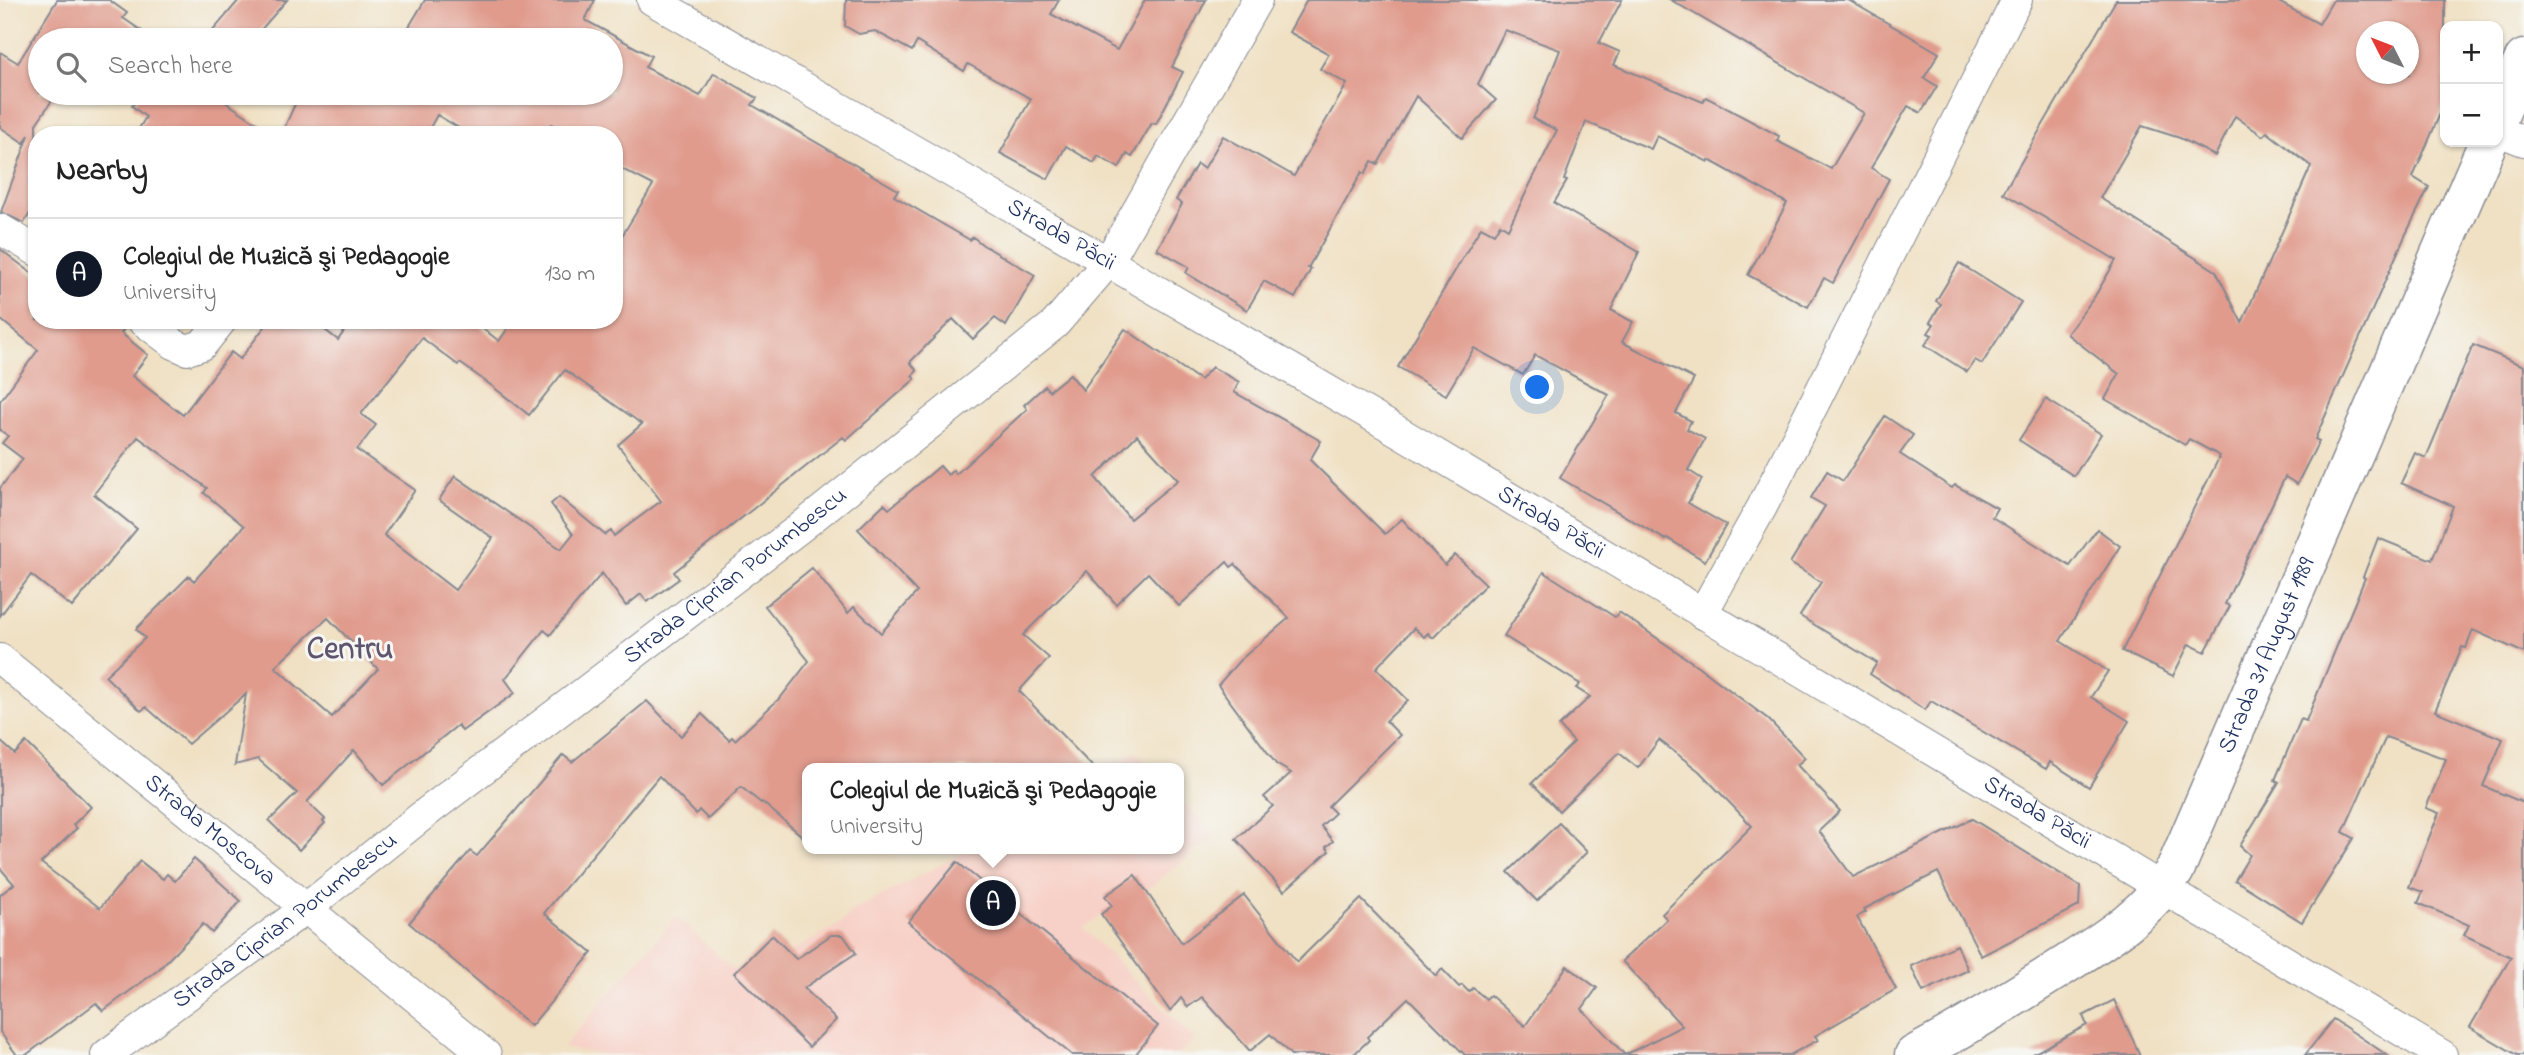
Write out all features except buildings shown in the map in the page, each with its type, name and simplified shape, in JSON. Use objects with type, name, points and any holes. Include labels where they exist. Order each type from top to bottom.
[{"type":"main road","points":[[2503,107],[2524,59]]},
{"type":"main road","name":"Strada 31 August 1989","points":[[1914,1055],[2004,1004],[2109,937],[2136,916],[2162,890],[2175,870],[2486,147]]},
{"type":"street","name":"Strada Păcii","points":[[652,0],[1108,262],[2442,1055]]},
{"type":"street","name":"Strada Ciprian Porumbescu","points":[[106,1055],[305,909],[427,812],[801,527],[1055,324],[1108,262],[1257,0]]},
{"type":"street","points":[[1702,614],[1762,507],[2017,0]]},
{"type":"street","points":[[2503,133],[2524,141]]},
{"type":"street","points":[[0,229],[28,246]]},
{"type":"street","points":[[154,329],[187,350],[202,345],[215,329]]},
{"type":"street","name":"Strada Moscova","points":[[0,659],[486,1055]]},
{"type":"shaded area","points":[[1134,751],[1145,763],[1121,763]]},
{"type":"shaded area","points":[[1184,803],[1215,836],[1141,895],[1134,891],[1083,928],[1194,1039],[1178,1055],[608,1055],[562,1048],[676,917],[735,971],[773,935],[789,953],[841,923],[853,911],[961,854],[1184,854]]},
{"type":"place","name":"Colegiul de Muzică şi Pedagogie","points":[[993,903]]},
{"type":"district","name":"Centru","points":[[350,650]]}]
